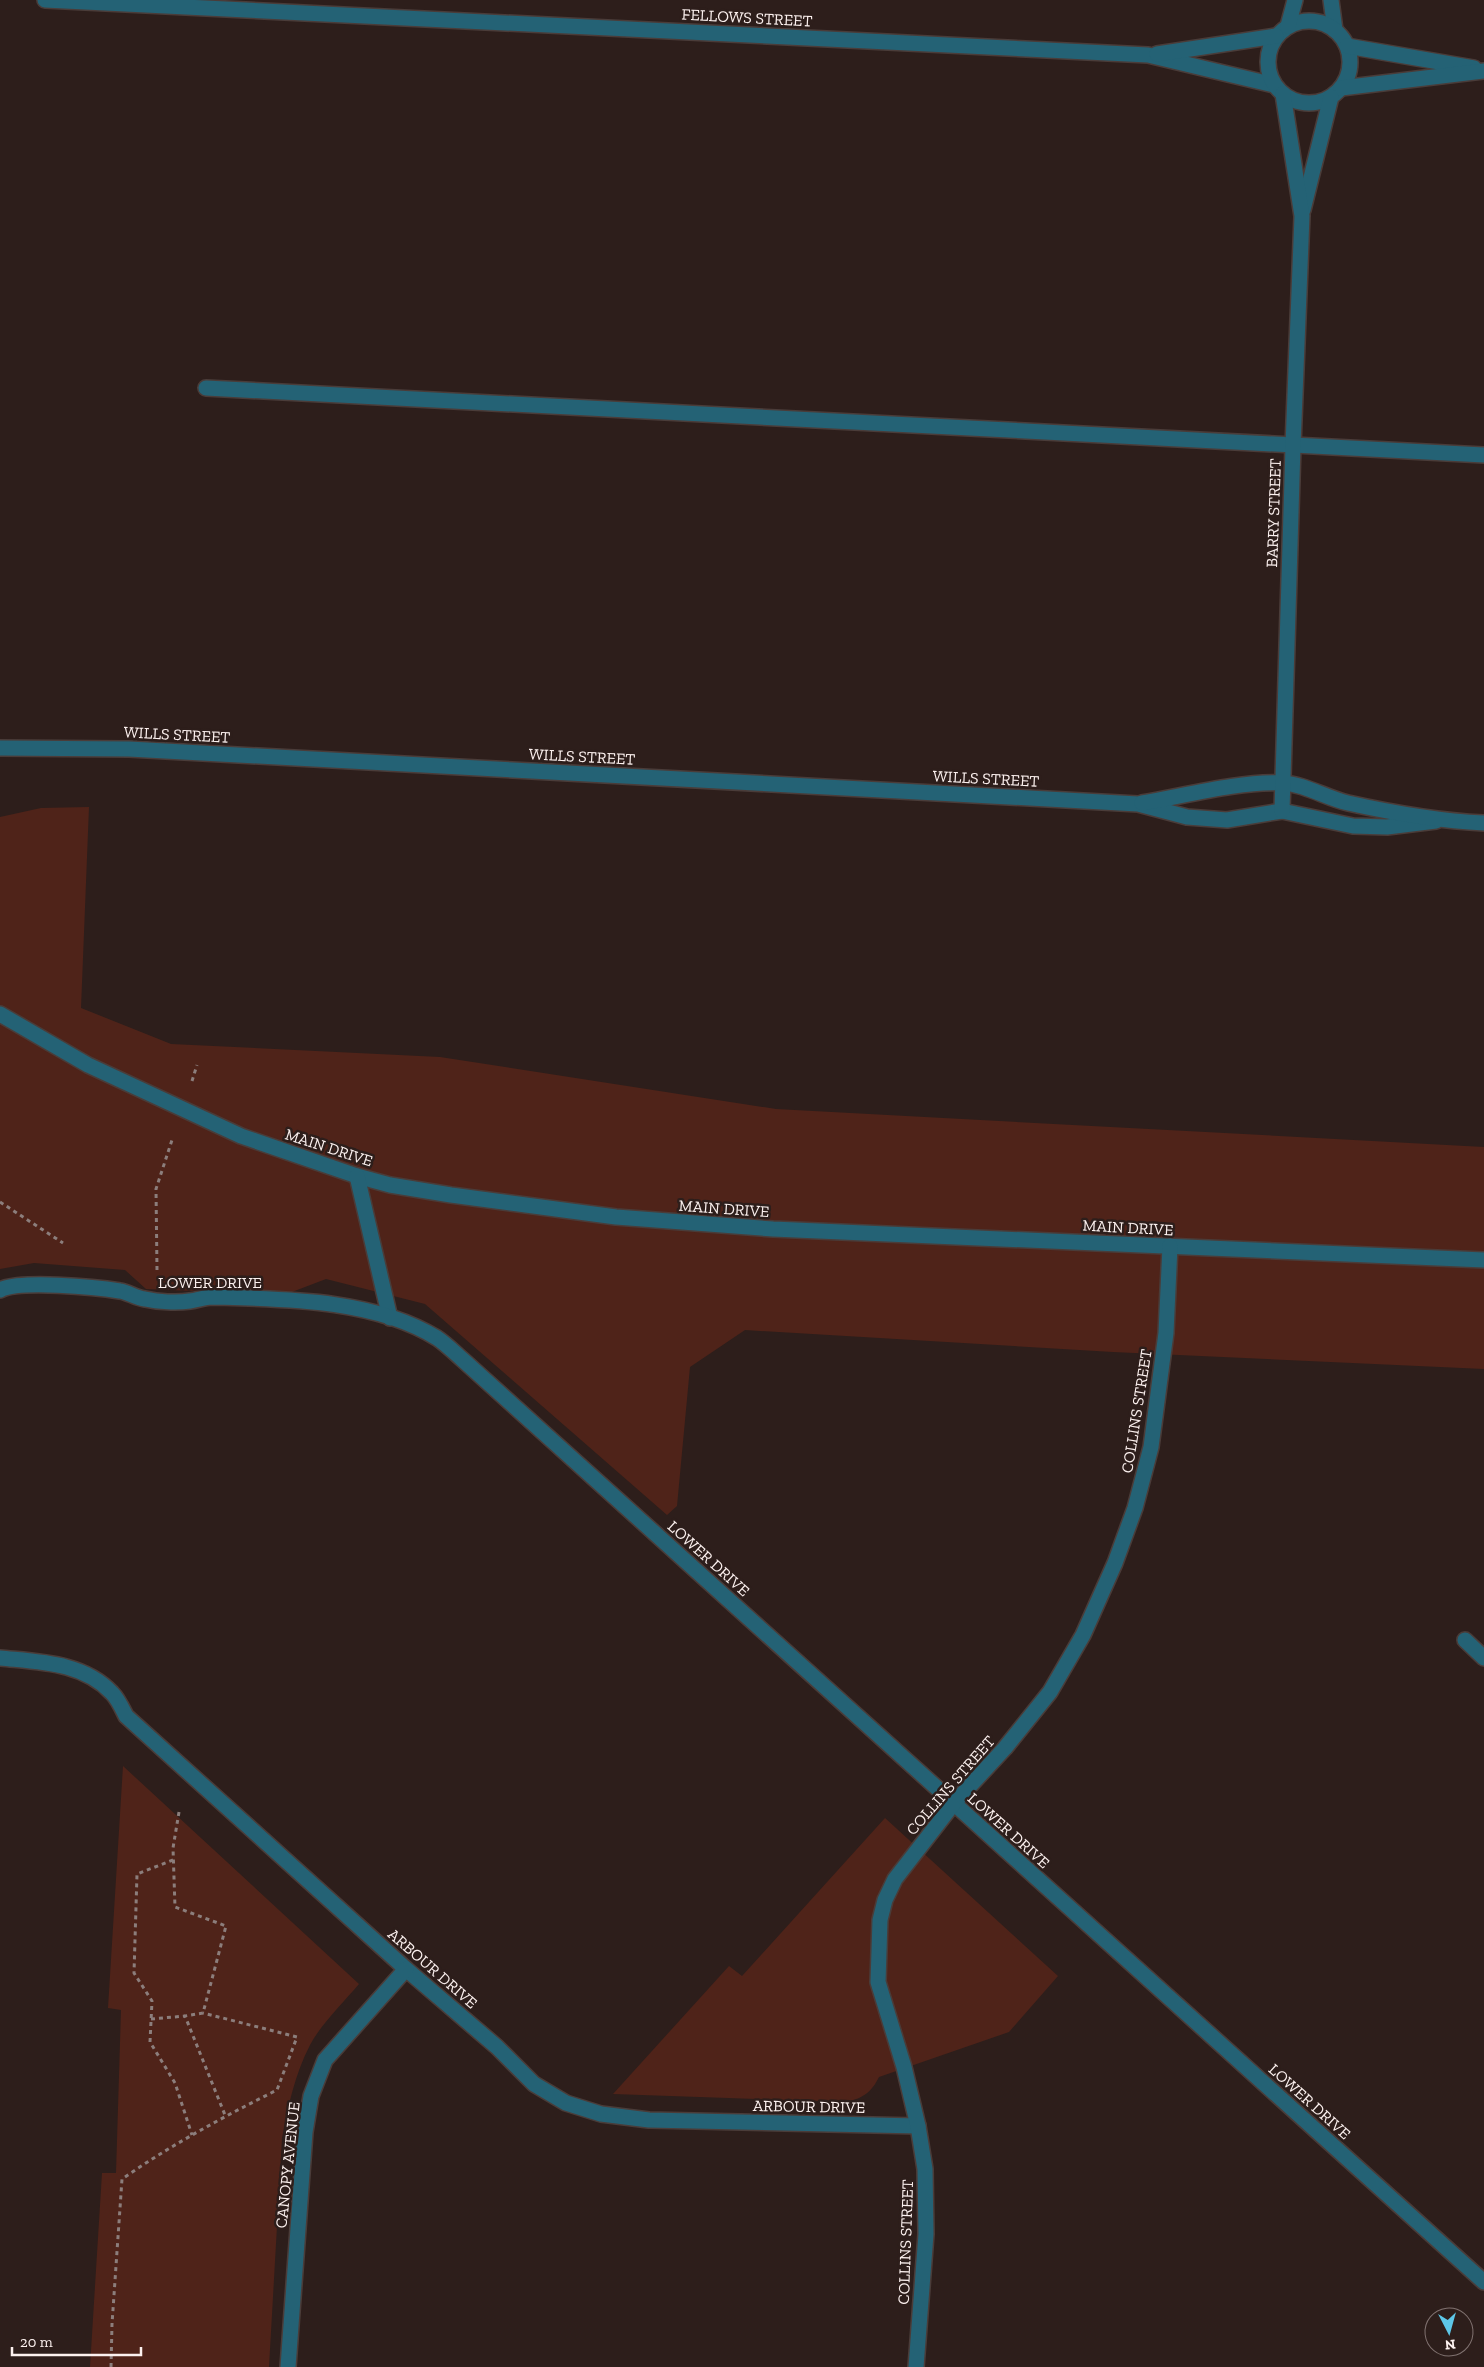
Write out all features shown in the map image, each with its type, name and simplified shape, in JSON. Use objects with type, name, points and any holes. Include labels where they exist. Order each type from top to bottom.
[{"type":"street","name":"FELLOWS STREET","points":[[45,0],[1148,55],[1276,36]]},
{"type":"street","points":[[1288,26],[1295,0]]},
{"type":"street","points":[[1331,0],[1335,30]]},
{"type":"street","points":[[1336,92],[1350,68],[1347,46],[1335,30],[1313,20],[1300,21],[1288,26],[1276,36],[1270,47],[1267,60],[1269,73],[1278,89],[1294,101],[1307,104],[1320,102],[1336,92],[1484,70]]},
{"type":"street","points":[[1347,46],[1484,70]]},
{"type":"street","name":"FELLOWS STREET","points":[[1148,55],[1278,89]]},
{"type":"street","name":"BARRY STREET","points":[[1278,89],[1302,216]]},
{"type":"street","name":"BARRY STREET","points":[[1282,811],[1292,446],[1302,216],[1336,92]]},
{"type":"street","points":[[206,388],[1484,455]]},
{"type":"street","name":"WILLS STREET","points":[[0,748],[24,750],[129,749],[1138,804],[1187,817],[1227,820],[1282,811],[1353,826],[1387,827],[1436,821]]},
{"type":"street","name":"WILLS STREET","points":[[0,759],[24,750]]},
{"type":"street","name":"WILLS STREET","points":[[1138,804],[1241,786],[1282,783],[1303,787],[1346,803],[1436,821],[1484,823]]},
{"type":"street","name":"MAIN DRIVE","points":[[0,1014],[88,1065],[241,1136],[356,1176],[390,1185],[616,1217],[773,1229],[1484,1260]]},
{"type":"street","points":[[356,1176],[390,1318]]},
{"type":"street","name":"COLLINS STREET","points":[[916,2367],[927,2203],[925,2169],[918,2126],[904,2067],[878,1982],[880,1920],[885,1900],[895,1879],[954,1804],[1006,1748],[1050,1692],[1083,1635],[1115,1563],[1135,1508],[1151,1447],[1166,1333],[1170,1246]]},
{"type":"street","name":"LOWER DRIVE","points":[[0,1290],[7,1286],[33,1285],[122,1291],[150,1300],[189,1302],[209,1297],[315,1303],[357,1308],[390,1318],[437,1339],[463,1360],[1484,2282]]},
{"type":"street","points":[[1465,1640],[1484,1658]]},
{"type":"street","name":"ARBOUR DRIVE","points":[[0,1658],[56,1663],[77,1669],[106,1688],[112,1693],[126,1716],[406,1969],[497,2047],[534,2084],[566,2103],[601,2114],[648,2120],[918,2126]]},
{"type":"street","name":"CANOPY AVENUE","points":[[288,2367],[305,2132],[311,2096],[325,2060],[406,1969]]},
{"type":"path","points":[[157,1280],[156,1189],[197,1065]]},
{"type":"path","points":[[0,1202],[63,1243]]},
{"type":"path","points":[[179,1812],[173,1860],[175,1907],[226,1926],[203,2013]]},
{"type":"path","points":[[173,1860],[137,1874],[134,1973],[152,2001],[150,2042],[175,2083],[192,2135]]},
{"type":"path","points":[[111,2367],[122,2179],[225,2115],[277,2090],[297,2038],[203,2013],[151,2019]]},
{"type":"path","points":[[185,2016],[225,2115]]},
{"type":"shaded area","points":[[89,807],[81,1008],[171,1044],[440,1057],[776,1109],[1484,1147],[1484,1369],[1113,1352],[745,1330],[690,1367],[677,1506],[667,1515],[425,1304],[326,1279],[284,1295],[146,1289],[125,1270],[34,1263],[0,1269],[0,817],[41,808]]},
{"type":"shaded area","points":[[123,1766],[359,1984],[326,2021],[310,2045],[300,2067],[290,2102],[282,2138],[269,2367],[90,2367],[102,2173],[116,2173],[121,2010],[108,2008]]},
{"type":"shaded area","points":[[885,1818],[1058,1976],[1009,2032],[879,2077],[866,2094],[846,2102],[613,2094],[729,1966],[742,1976]]}]
